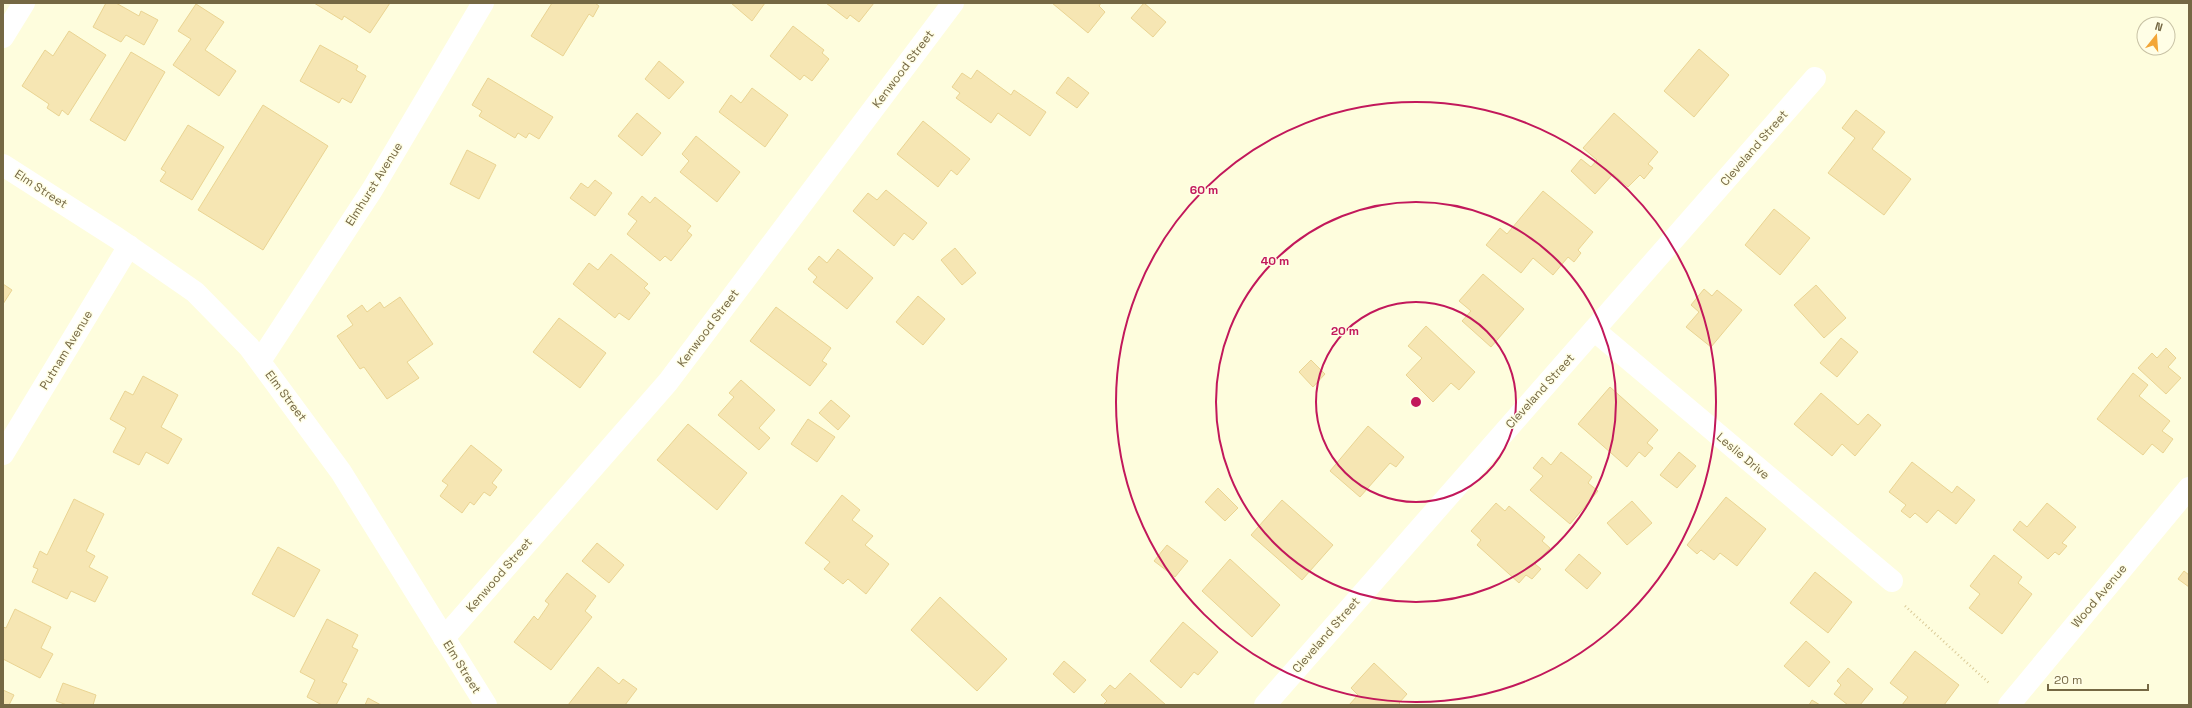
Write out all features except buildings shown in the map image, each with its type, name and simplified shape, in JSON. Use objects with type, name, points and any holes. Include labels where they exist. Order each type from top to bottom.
[{"type":"street","points":[[3,37],[24,3]]},
{"type":"street","name":"Elmhurst Avenue","points":[[260,361],[372,190],[483,3]]},
{"type":"street","name":"Kenwood Street","points":[[444,638],[668,382],[954,3]]},
{"type":"street","name":"Cleveland Street","points":[[1265,705],[1815,78]]},
{"type":"street","name":"Elm Street","points":[[3,165],[129,246],[195,292],[249,347],[341,472],[486,705]]},
{"type":"street","name":"Putnam Avenue","points":[[3,454],[129,246]]},
{"type":"street","name":"Leslie Drive","points":[[1594,330],[1892,582]]},
{"type":"street","name":"Wood Avenue","points":[[2010,704],[2189,488]]},
{"type":"path","points":[[1892,582],[1897,599],[2010,704]]}]
